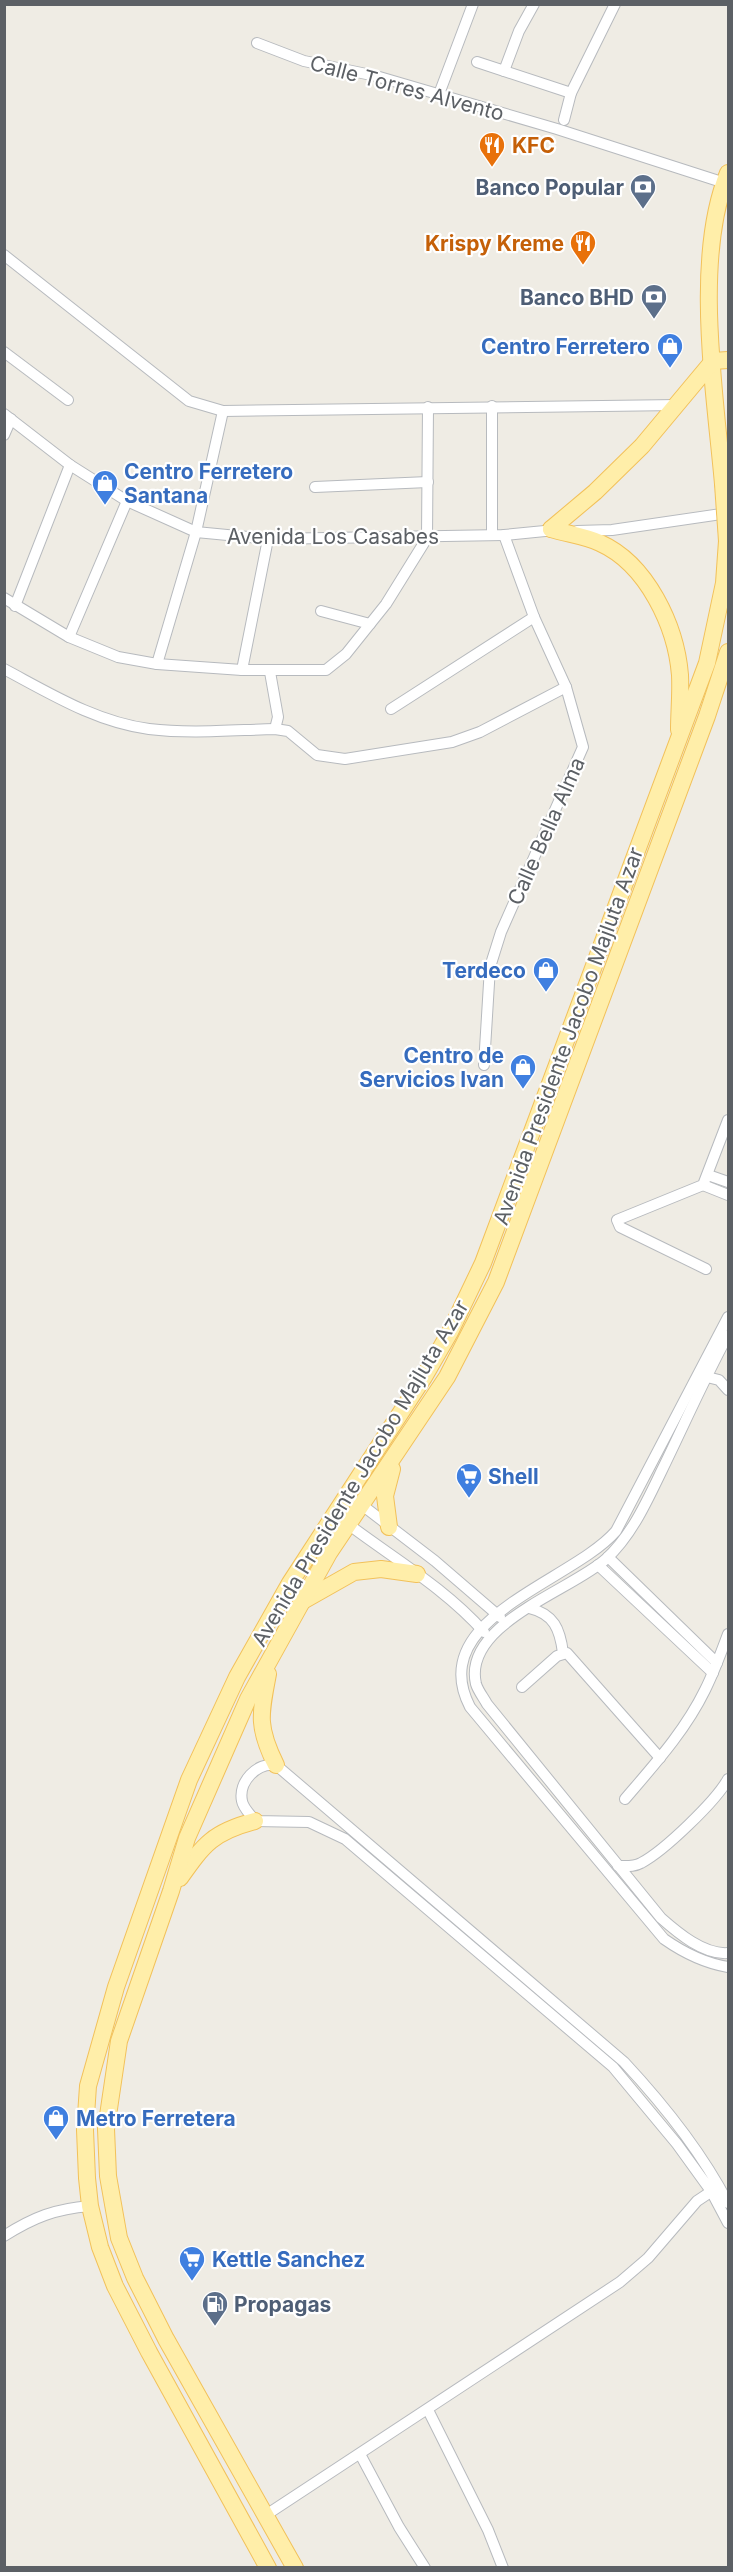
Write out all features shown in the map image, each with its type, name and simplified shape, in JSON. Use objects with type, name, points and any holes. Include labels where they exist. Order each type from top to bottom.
[{"type":"main road","name":"Avenida Presidente Jacobo Majluta Azar","points":[[296,2568],[186,2374],[135,2277],[119,2238],[108,2176],[106,2129],[119,2041],[171,1892],[187,1838],[248,1699],[300,1603],[349,1525],[355,1500],[445,1341],[483,1263],[707,663],[718,622],[727,541],[723,484],[721,360],[709,273],[712,243],[727,180]]},
{"type":"main road","points":[[551,530],[623,466],[721,360]]},
{"type":"main road","points":[[551,530],[600,543],[623,558],[645,582],[666,618],[677,653],[680,676],[678,742]]},
{"type":"main road","name":"Avenida Presidente Jacobo Majluta Azar","points":[[268,2568],[149,2352],[115,2286],[100,2247],[90,2206],[85,2130],[88,2086],[116,1987],[189,1780],[237,1677],[290,1583],[334,1514],[355,1500],[398,1453],[447,1377],[496,1282],[729,652]]},
{"type":"main road","points":[[389,1527],[386,1496],[398,1453]]},
{"type":"main road","points":[[300,1603],[354,1572],[381,1569],[417,1574]]},
{"type":"main road","points":[[271,1659],[262,1706],[262,1728],[264,1740],[276,1765]]},
{"type":"main road","points":[[171,1892],[199,1851],[209,1841],[218,1834],[255,1821]]},
{"type":"street","points":[[439,94],[473,4]]},
{"type":"street","points":[[504,71],[519,31],[534,4]]},
{"type":"street","points":[[564,120],[571,93],[615,4]]},
{"type":"street","name":"Calle Torres Alvento","points":[[257,43],[304,61],[376,76],[727,180]]},
{"type":"street","points":[[477,62],[571,93]]},
{"type":"street","points":[[4,255],[189,401],[223,411],[678,405]]},
{"type":"street","points":[[4,352],[68,400]]},
{"type":"street","points":[[492,406],[492,535]]},
{"type":"street","points":[[4,598],[69,638],[118,657],[157,664],[270,672],[326,670],[346,654],[386,604],[426,538],[428,407]]},
{"type":"street","points":[[157,664],[196,532],[223,411]]},
{"type":"street","points":[[4,435],[8,416]]},
{"type":"street","name":"Avenida Los Casabes","points":[[8,416],[70,465],[128,501],[196,532],[268,539],[426,538],[504,535],[551,530],[612,530],[729,513]]},
{"type":"street","points":[[15,606],[70,465]]},
{"type":"street","points":[[315,487],[428,482]]},
{"type":"street","points":[[69,638],[128,501]]},
{"type":"street","name":"Calle Bella Alma","points":[[484,1065],[490,967],[501,932],[583,747],[566,687],[534,617],[504,535]]},
{"type":"street","points":[[242,670],[268,539]]},
{"type":"street","points":[[321,611],[370,624]]},
{"type":"street","points":[[391,709],[534,617]]},
{"type":"street","points":[[4,669],[74,706],[118,722],[150,729],[275,729],[288,731],[317,755],[345,759],[452,742],[480,732],[566,687]]},
{"type":"street","points":[[270,672],[278,717],[275,729]]},
{"type":"street","points":[[705,1180],[729,1120]]},
{"type":"street","points":[[705,1180],[729,1195]]},
{"type":"street","points":[[706,1269],[620,1227],[617,1220],[705,1180],[729,1182]]},
{"type":"street","points":[[729,1317],[616,1532],[599,1548],[496,1614],[480,1628],[472,1639],[463,1660],[462,1685],[470,1707],[664,1939],[694,1957],[713,1965],[729,1967]]},
{"type":"street","points":[[729,1335],[646,1503],[628,1534],[598,1566],[507,1623],[482,1648],[476,1663],[476,1685],[482,1695],[661,1918],[679,1934],[712,1950],[729,1953]]},
{"type":"street","points":[[707,1377],[719,1380],[729,1390]]},
{"type":"street","points":[[355,1500],[449,1573],[507,1623]]},
{"type":"street","points":[[334,1514],[436,1587],[490,1638]]},
{"type":"street","points":[[608,1557],[715,1668]]},
{"type":"street","points":[[598,1566],[715,1668]]},
{"type":"street","points":[[436,1587],[449,1573]]},
{"type":"street","points":[[529,1608],[540,1611],[554,1622],[561,1638],[562,1653]]},
{"type":"street","points":[[625,1799],[660,1758],[704,1692],[729,1634]]},
{"type":"street","points":[[522,1687],[562,1653],[567,1653],[660,1758]]},
{"type":"street","points":[[729,2203],[715,2188],[613,2067],[345,1839],[309,1822],[255,1821],[242,1804],[241,1791],[244,1782],[262,1767],[276,1765],[624,2062],[665,2110],[715,2188],[729,2223]]},
{"type":"street","points":[[618,1866],[631,1866],[642,1862],[687,1826],[722,1790],[729,1779]]},
{"type":"street","points":[[266,2515],[620,2282],[648,2258],[697,2201],[715,2188]]},
{"type":"street","points":[[4,2236],[37,2217],[68,2208],[90,2206]]},
{"type":"street","points":[[428,2410],[488,2530],[503,2568]]},
{"type":"street","points":[[360,2454],[399,2527],[425,2568]]},
{"type":"place","name":"KFC","points":[[492,168]]},
{"type":"place","name":"Banco Popular","points":[[643,210]]},
{"type":"place","name":"Krispy Kreme","points":[[583,266]]},
{"type":"place","name":"Banco BHD","points":[[654,320]]},
{"type":"place","name":"Centro Ferretero","points":[[670,369]]},
{"type":"place","name":"Centro Ferretero Santana","points":[[105,506]]},
{"type":"place","name":"Terdeco","points":[[546,993]]},
{"type":"place","name":"Centro de Servicios Ivan","points":[[523,1090]]},
{"type":"place","name":"Shell","points":[[469,1499]]},
{"type":"place","name":"Metro Ferretera","points":[[56,2141]]},
{"type":"place","name":"Kettle Sanchez","points":[[192,2282]]},
{"type":"place","name":"Propagas","points":[[215,2327]]}]
